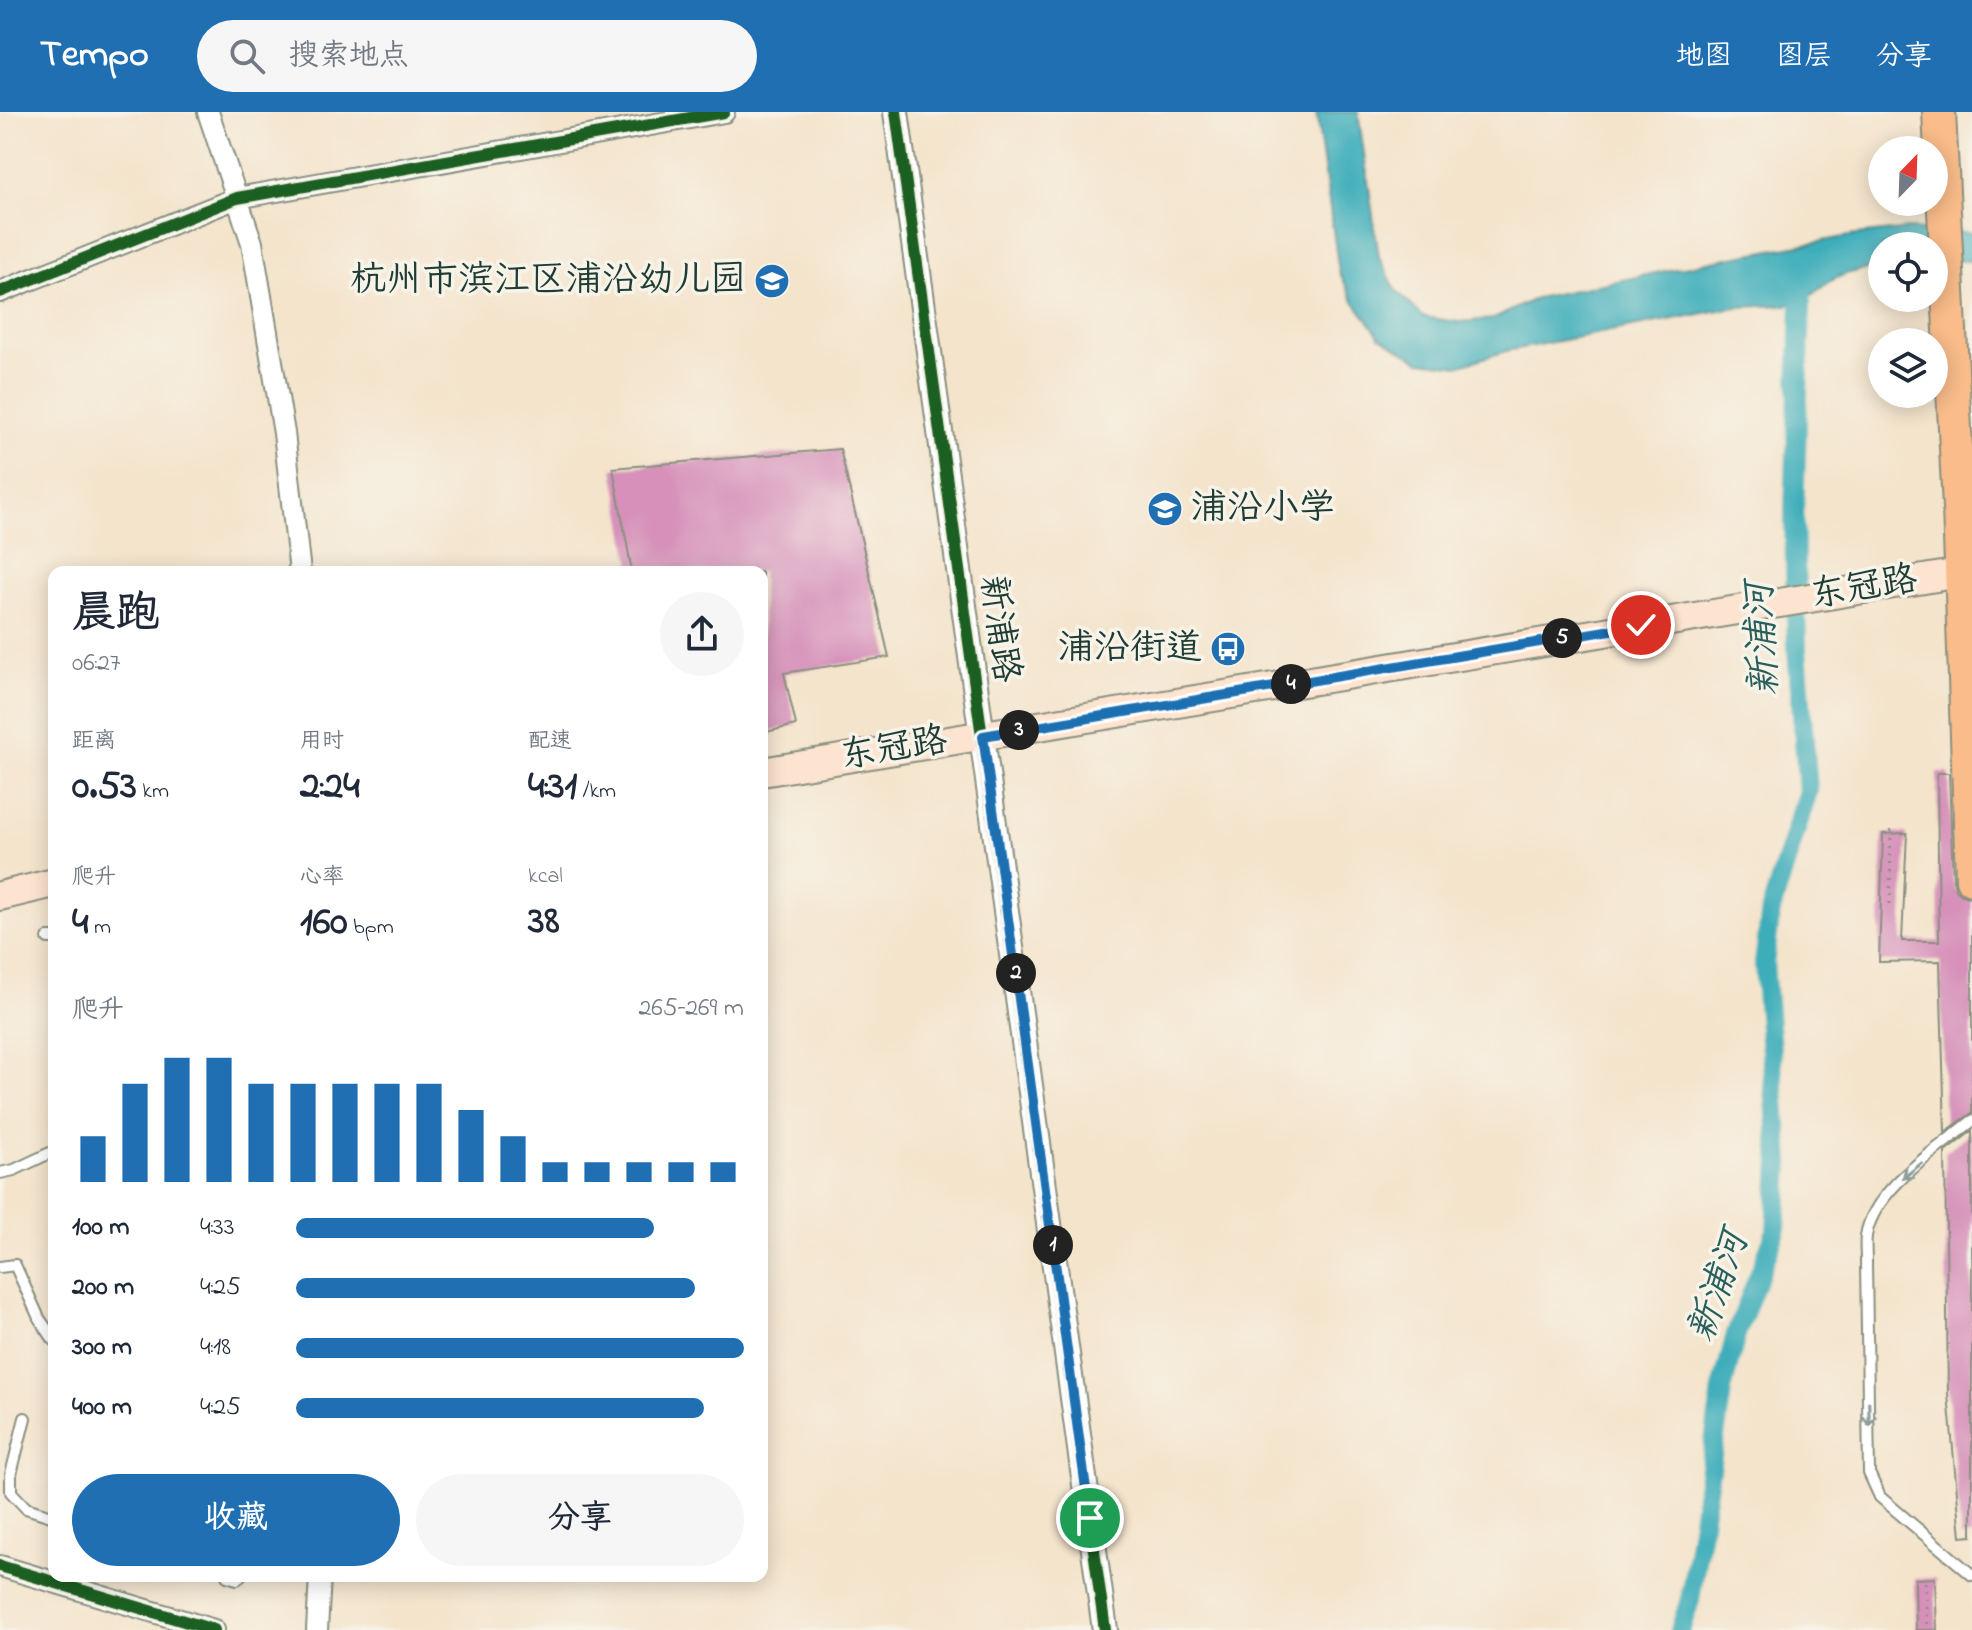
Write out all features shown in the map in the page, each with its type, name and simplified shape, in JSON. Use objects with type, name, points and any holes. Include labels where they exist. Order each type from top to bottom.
[{"type":"main road","points":[[1939,112],[1959,508],[1966,573],[1972,879]]},
{"type":"main road","name":"东冠路","points":[[768,771],[1966,573]]},
{"type":"main road","points":[[0,896],[48,884]]},
{"type":"street","points":[[208,112],[252,243],[284,433],[299,566]]},
{"type":"street","points":[[0,292],[237,198],[724,112]]},
{"type":"street","name":"新浦路","points":[[896,112],[1105,1630]]},
{"type":"street","points":[[0,1566],[48,1580]]},
{"type":"street","points":[[54,1582],[214,1630]]},
{"type":"street","points":[[317,1630],[320,1582]]},
{"type":"lane","points":[[1972,1121],[1897,1183],[1875,1210],[1866,1235],[1869,1473],[1880,1497],[1972,1575]]},
{"type":"lane","points":[[0,1173],[14,1170],[48,1154]]},
{"type":"lane","points":[[0,1267],[15,1265],[48,1331]]},
{"type":"lane","points":[[25,1418],[11,1474],[11,1492],[26,1508],[48,1515]]},
{"type":"path","points":[[1890,904],[1891,825]]},
{"type":"path","points":[[1925,1582],[1927,1630]]},
{"type":"water","points":[[1316,112],[1358,112],[1379,257],[1396,290],[1423,317],[1459,322],[1494,319],[1536,298],[1727,258],[1868,234],[1868,269],[1845,274],[1828,282],[1814,294],[1788,305],[1736,307],[1506,351],[1458,366],[1420,361],[1380,337],[1354,301],[1339,272]]},
{"type":"water","points":[[1909,229],[1972,233],[1972,261],[1948,260],[1948,232],[1882,232]]},
{"type":"building","points":[[840,449],[889,657],[784,673],[796,725],[768,732],[768,566],[631,566],[613,468]]},
{"type":"building","points":[[1937,773],[1949,773],[1953,880],[1956,890],[1972,898],[1972,1113],[1945,1132],[1940,961],[1879,962],[1883,834],[1907,833],[1902,941],[1939,941]]},
{"type":"building","points":[[1972,1131],[1972,1536],[1961,1537],[1948,1394],[1945,1152]]},
{"type":"building","points":[[1935,1578],[1937,1630],[1916,1630],[1915,1579]]},
{"type":"waterway","name":"新浦河","points":[[1680,1630],[1690,1600],[1722,1390],[1736,1334],[1776,1231],[1780,1162],[1764,964],[1771,910],[1808,791],[1797,650],[1794,513],[1802,274]]},
{"type":"cycle path","points":[[0,292],[237,198],[724,112]]},
{"type":"cycle path","points":[[896,112],[1105,1630]]},
{"type":"cycle path","points":[[0,1566],[48,1580]]},
{"type":"cycle path","points":[[54,1582],[214,1630]]},
{"type":"place","name":"杭州市滨江区浦沿幼儿园","points":[[772,281]]},
{"type":"place","name":"浦沿小学","points":[[1165,509]]},
{"type":"place","name":"浦沿街道","points":[[1228,649]]},
{"type":"route","points":[[1090,1518],[983,736],[1641,625]]}]
